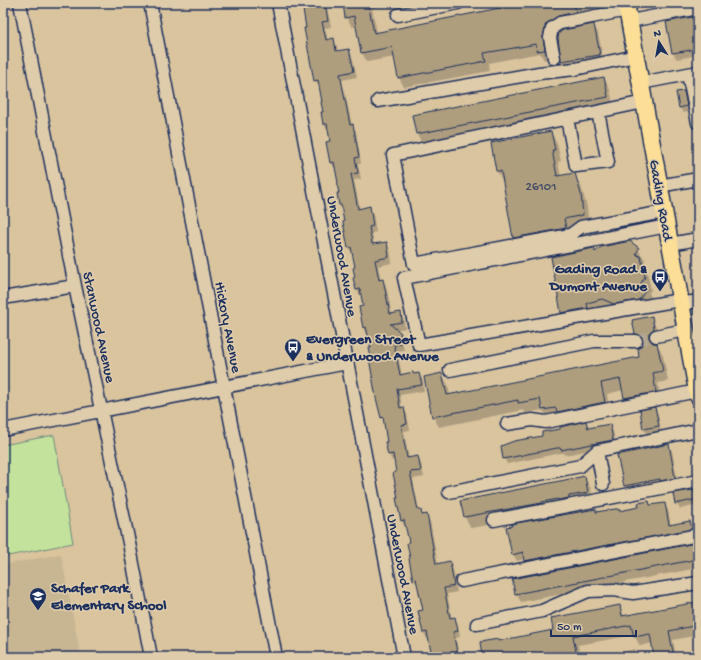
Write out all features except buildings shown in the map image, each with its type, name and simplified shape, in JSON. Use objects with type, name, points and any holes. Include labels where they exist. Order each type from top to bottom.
[{"type":"main road","name":"Gading Road","points":[[628,11],[685,330],[694,356],[698,394]]},
{"type":"street","name":"Stanwood Avenue","points":[[20,3],[75,286],[129,543],[150,657]]},
{"type":"street","name":"Hickory Avenue","points":[[150,3],[276,657]]},
{"type":"street","name":"Underwood Avenue","points":[[278,3],[404,657]]},
{"type":"street","points":[[398,15],[458,3]]},
{"type":"street","points":[[554,58],[550,38],[552,28],[560,23],[628,11],[698,8]]},
{"type":"street","points":[[378,101],[539,73],[575,69],[636,56]]},
{"type":"street","points":[[641,83],[693,73],[698,123]]},
{"type":"street","points":[[644,102],[393,155],[414,264],[570,235],[581,227],[665,219]]},
{"type":"street","points":[[567,118],[576,166],[608,162],[598,112]]},
{"type":"street","points":[[659,186],[698,179]]},
{"type":"street","points":[[665,219],[510,257],[404,278],[419,345],[680,302],[698,301]]},
{"type":"street","points":[[670,244],[698,239]]},
{"type":"street","points":[[3,298],[75,286]]},
{"type":"street","points":[[656,336],[685,330]]},
{"type":"street","points":[[450,370],[594,342],[636,340]]},
{"type":"street","points":[[3,430],[347,363]]},
{"type":"street","points":[[506,424],[532,420],[546,422],[698,394]]},
{"type":"street","points":[[449,492],[580,466],[597,451],[698,430]]},
{"type":"street","points":[[597,451],[603,484]]},
{"type":"street","points":[[494,520],[698,481]]},
{"type":"street","points":[[462,581],[698,535]]},
{"type":"street","points":[[477,624],[542,611],[588,591],[614,590],[633,593],[698,583]]},
{"type":"shaded area","name":"Schafer Park Elementary School","points":[[61,554],[81,657],[3,657],[3,565]]},
{"type":"green space","points":[[54,435],[73,543],[3,557],[3,445]]},
{"type":"tunnel","points":[[636,341],[656,336]]},
{"type":"place","name":"Gading Road & Dumont Avenue","points":[[660,292]]},
{"type":"place","name":"Evergreen Street & Underwood Avenue","points":[[293,362]]},
{"type":"place","name":"Schafer Park Elementary School","points":[[38,611]]}]
